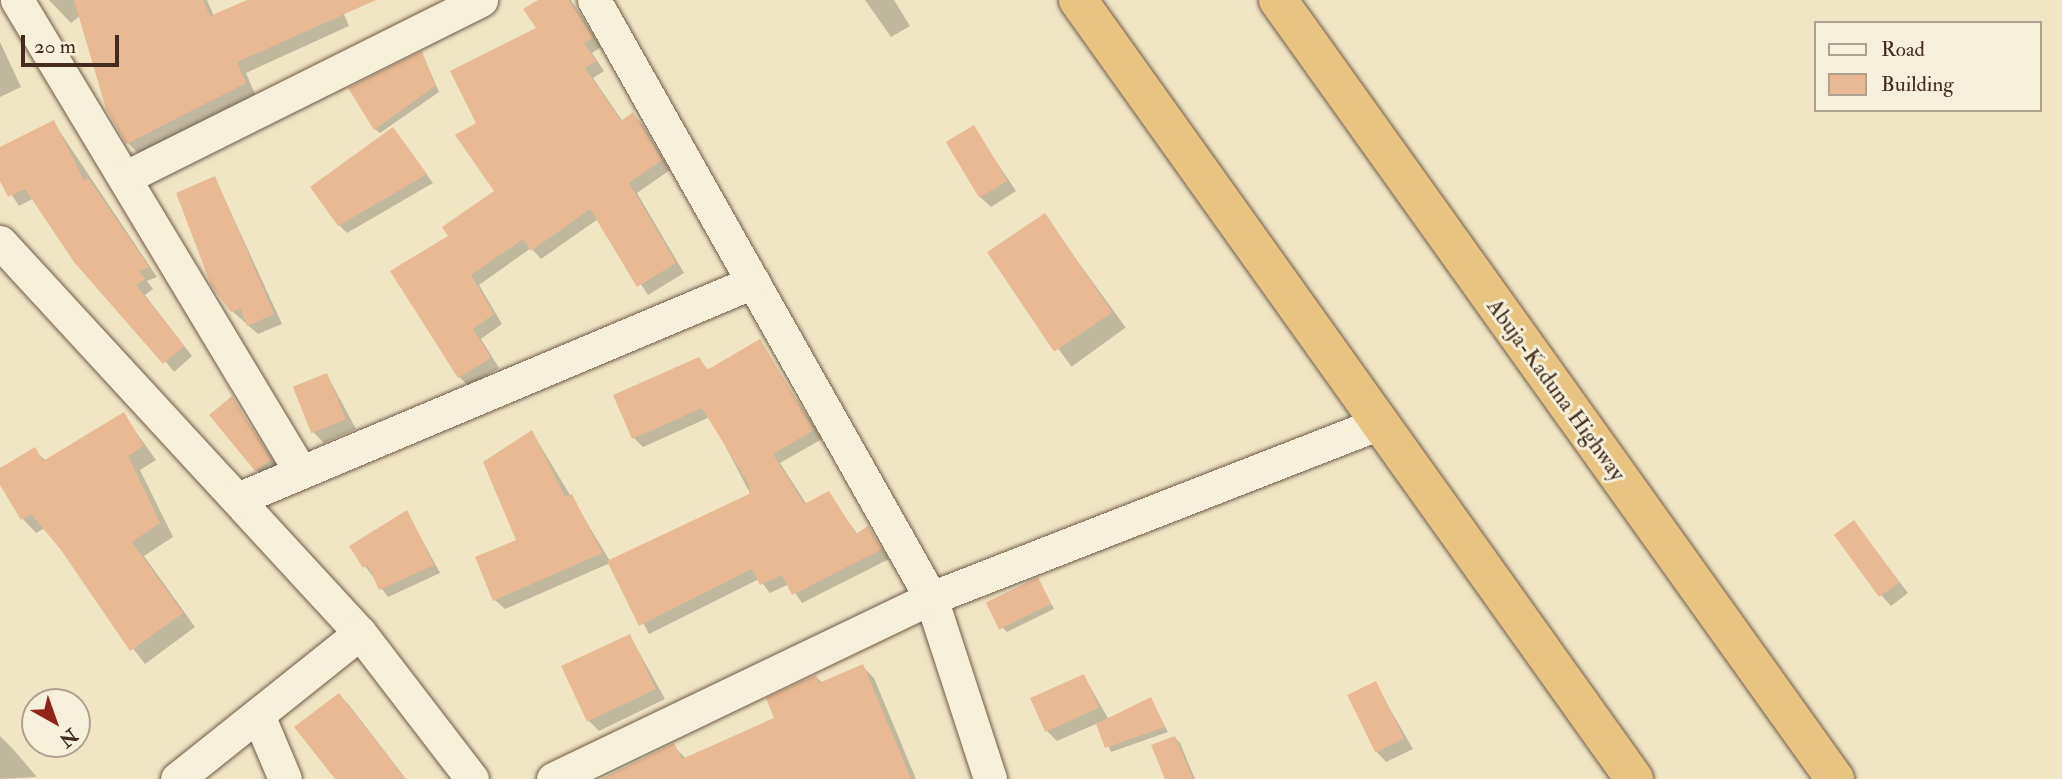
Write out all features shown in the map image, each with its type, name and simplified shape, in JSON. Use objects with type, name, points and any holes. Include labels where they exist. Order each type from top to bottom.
[{"type":"highway","points":[[1078,0],[1634,779]]},
{"type":"highway","name":"Abuja-Kaduna Highway","points":[[1278,0],[1835,779]]},
{"type":"street","points":[[17,0],[299,469]]},
{"type":"street","points":[[124,178],[481,0]]},
{"type":"street","points":[[594,0],[931,598],[990,779]]},
{"type":"street","points":[[0,242],[240,498],[360,633],[472,779]]},
{"type":"street","points":[[240,498],[299,469],[753,282]]},
{"type":"street","points":[[553,779],[931,598],[1379,423]]},
{"type":"street","points":[[177,779],[360,633]]},
{"type":"street","points":[[258,715],[285,779]]},
{"type":"building","points":[[74,0],[203,0],[210,16],[247,0],[376,0],[237,62],[246,83],[126,144],[106,109]]},
{"type":"building","points":[[538,0],[569,0],[593,38],[584,43],[596,61],[585,68],[621,121],[633,112],[662,160],[629,183],[676,263],[637,287],[590,209],[531,251],[523,239],[471,275],[494,314],[473,329],[491,358],[458,378],[390,271],[448,236],[442,227],[494,191],[455,135],[476,123],[450,71],[536,28],[523,9]]},
{"type":"building","points":[[422,51],[435,86],[374,130],[348,88]]},
{"type":"building","points":[[54,120],[84,181],[88,178],[149,267],[139,271],[145,279],[136,285],[184,346],[163,364],[74,262],[25,189],[8,197],[0,181],[0,147]]},
{"type":"building","points":[[974,125],[1007,181],[979,198],[946,142]]},
{"type":"building","points":[[393,127],[427,174],[338,226],[310,187]]},
{"type":"building","points":[[215,176],[274,314],[247,326],[240,308],[231,312],[211,285],[176,193]]},
{"type":"building","points":[[1045,213],[1112,312],[1054,352],[987,252]]},
{"type":"building","points":[[760,339],[814,430],[773,454],[804,504],[829,491],[856,534],[868,526],[882,549],[792,595],[782,575],[760,585],[752,569],[639,626],[607,561],[749,494],[749,485],[702,408],[632,439],[613,395],[699,357],[707,370]]},
{"type":"building","points":[[327,373],[346,419],[311,433],[293,387]]},
{"type":"building","points":[[232,396],[271,460],[255,471],[209,415]]},
{"type":"building","points":[[124,412],[144,446],[128,456],[160,523],[132,542],[183,613],[130,651],[61,550],[31,514],[21,520],[0,485],[0,468],[35,447],[43,461]]},
{"type":"building","points":[[532,430],[565,497],[572,494],[602,553],[493,601],[475,557],[516,540],[483,462]]},
{"type":"building","points":[[407,510],[434,565],[379,590],[368,565],[363,568],[349,546]]},
{"type":"building","points":[[1854,520],[1899,582],[1879,597],[1834,535]]},
{"type":"building","points":[[1038,577],[1051,604],[999,629],[986,602]]},
{"type":"building","points":[[630,634],[656,689],[587,721],[561,666]]},
{"type":"building","points":[[863,664],[911,779],[601,779],[674,743],[682,759],[774,718],[766,698],[816,675],[819,683]]},
{"type":"building","points":[[1084,674],[1099,708],[1045,732],[1030,698]]},
{"type":"building","points":[[1376,681],[1404,739],[1375,753],[1347,695]]},
{"type":"building","points":[[339,693],[405,779],[335,779],[294,727]]},
{"type":"building","points":[[1151,697],[1165,727],[1105,748],[1096,724]]},
{"type":"building","points":[[1175,736],[1193,779],[1165,779],[1151,745]]}]
